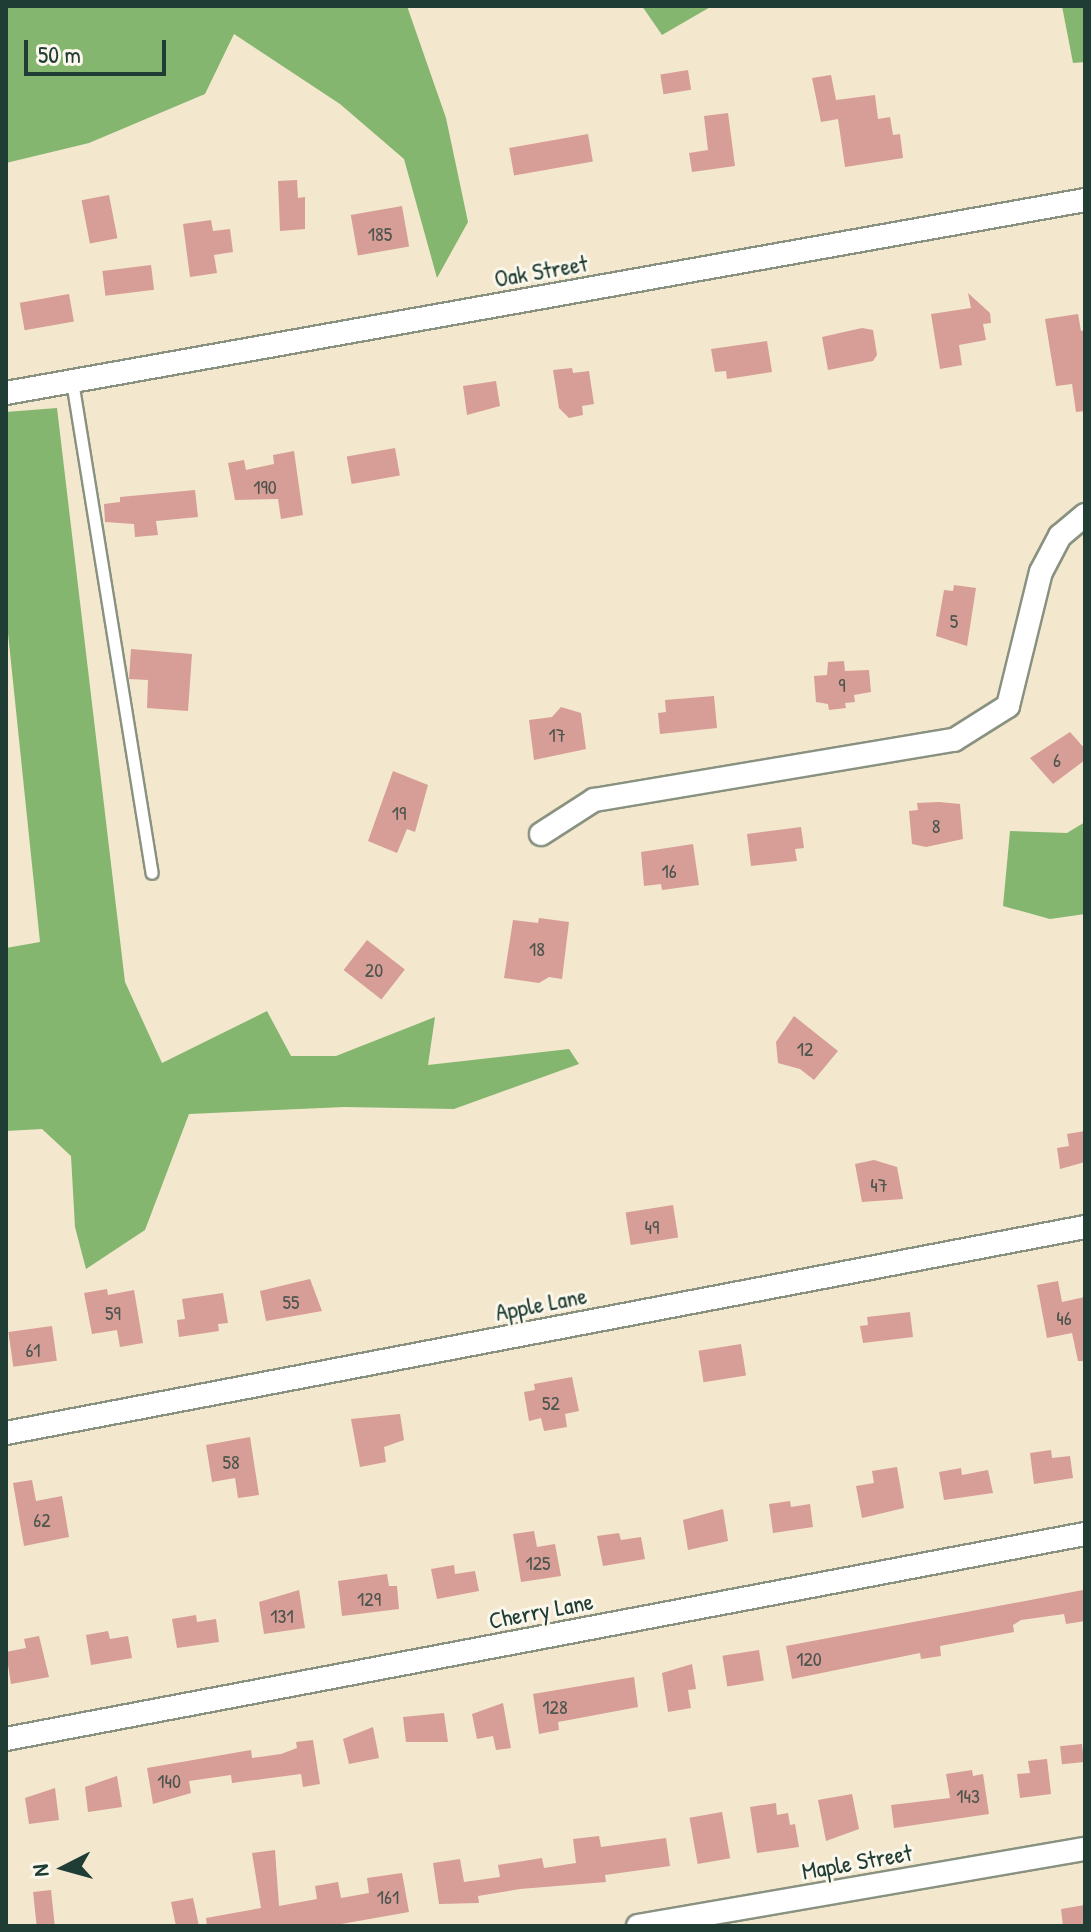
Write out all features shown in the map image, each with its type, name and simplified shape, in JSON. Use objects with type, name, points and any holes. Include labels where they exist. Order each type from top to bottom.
[{"type":"street","name":"Oak Street","points":[[6,393],[1085,200]]},
{"type":"street","points":[[541,834],[594,800],[954,740],[1008,706],[1041,572],[1060,536],[1085,515]]},
{"type":"street","name":"Apple Lane","points":[[6,1433],[1085,1227]]},
{"type":"street","name":"Cherry Lane","points":[[6,1739],[1085,1534]]},
{"type":"street","name":"Maple Street","points":[[638,1926],[1085,1849]]},
{"type":"lane","points":[[72,381],[152,873]]},
{"type":"green space","points":[[6,6],[407,6],[446,118],[468,222],[437,278],[404,159],[340,104],[234,34],[205,94],[89,143],[6,163]]},
{"type":"green space","points":[[642,6],[712,6],[662,35]]},
{"type":"green space","points":[[1062,6],[1085,6],[1085,62],[1073,63]]},
{"type":"green space","points":[[57,408],[125,982],[162,1063],[267,1011],[291,1056],[336,1056],[435,1017],[428,1065],[569,1049],[579,1064],[454,1109],[344,1107],[189,1114],[145,1230],[86,1269],[75,1227],[71,1156],[42,1129],[6,1131],[6,948],[40,942],[6,614],[6,412]]},
{"type":"green space","points":[[1085,822],[1085,914],[1050,919],[1003,906],[1010,831],[1067,833]]},
{"type":"building","points":[[688,70],[691,90],[663,94],[660,74]]},
{"type":"building","points":[[831,75],[836,100],[875,95],[878,119],[890,117],[893,135],[900,134],[903,158],[845,167],[838,119],[821,122],[812,78]]},
{"type":"building","points":[[728,113],[735,166],[692,172],[689,153],[708,150],[704,116]]},
{"type":"building","points":[[588,134],[593,162],[514,175],[509,148]]},
{"type":"building","points":[[297,180],[298,198],[305,197],[305,229],[280,231],[278,181]]},
{"type":"building","points":[[109,195],[117,238],[90,244],[82,200]]},
{"type":"building","points":[[402,206],[409,246],[358,255],[351,215]]},
{"type":"building","points":[[211,220],[213,231],[230,229],[233,252],[214,255],[217,273],[190,277],[183,224]]},
{"type":"building","points":[[151,265],[154,290],[105,296],[102,271]]},
{"type":"building","points":[[968,293],[990,313],[991,323],[983,324],[986,340],[959,345],[962,365],[940,369],[931,314],[971,308]]},
{"type":"building","points":[[69,294],[74,322],[25,330],[20,303]]},
{"type":"building","points":[[1078,314],[1081,331],[1085,330],[1085,411],[1076,412],[1072,384],[1056,386],[1045,319]]},
{"type":"building","points":[[862,328],[873,330],[877,355],[873,361],[828,370],[822,337]]},
{"type":"building","points":[[767,341],[772,372],[727,379],[726,371],[715,372],[711,349]]},
{"type":"building","points":[[572,368],[573,373],[589,371],[594,404],[582,406],[583,415],[569,418],[559,408],[553,370]]},
{"type":"building","points":[[496,381],[500,406],[467,415],[463,386]]},
{"type":"building","points":[[395,448],[400,476],[352,484],[347,457]]},
{"type":"building","points":[[294,451],[303,515],[281,519],[278,499],[235,500],[228,463],[244,460],[246,470],[274,464],[273,455]]},
{"type":"building","points":[[195,490],[198,517],[156,521],[158,535],[135,537],[134,524],[105,522],[104,504],[120,502],[120,497]]},
{"type":"building","points":[[954,585],[976,588],[967,646],[936,636],[944,590],[953,591]]},
{"type":"building","points":[[131,649],[192,654],[188,711],[147,708],[148,680],[129,679]]},
{"type":"building","points":[[844,661],[845,671],[869,670],[871,692],[854,695],[855,702],[845,703],[846,708],[829,710],[828,704],[816,702],[814,676],[827,675],[828,662]]},
{"type":"building","points":[[714,696],[717,728],[660,734],[658,713],[666,712],[665,700]]},
{"type":"building","points":[[561,707],[581,713],[586,749],[534,760],[529,720],[552,717]]},
{"type":"building","points":[[1070,732],[1085,749],[1085,760],[1053,784],[1030,758]]},
{"type":"building","points":[[393,771],[428,785],[415,832],[407,829],[397,853],[368,841]]},
{"type":"building","points":[[917,803],[960,804],[963,839],[926,847],[912,844],[909,811],[918,810]]},
{"type":"building","points":[[801,827],[804,848],[795,849],[797,861],[751,866],[747,834]]},
{"type":"building","points":[[693,844],[699,885],[662,890],[661,884],[644,886],[641,852]]},
{"type":"building","points":[[539,918],[569,922],[562,979],[549,977],[539,983],[504,978],[513,920],[538,923]]},
{"type":"building","points":[[367,940],[405,970],[381,999],[344,970]]},
{"type":"building","points":[[794,1016],[838,1051],[814,1080],[800,1069],[778,1063],[776,1042]]},
{"type":"building","points":[[1085,1131],[1085,1162],[1060,1169],[1057,1148],[1069,1146],[1067,1134]]},
{"type":"building","points":[[874,1160],[897,1167],[903,1199],[862,1202],[855,1164]]},
{"type":"building","points":[[673,1205],[678,1238],[631,1245],[626,1213]]},
{"type":"building","points":[[310,1279],[322,1311],[266,1321],[260,1291]]},
{"type":"building","points":[[1058,1281],[1062,1302],[1085,1297],[1085,1361],[1078,1361],[1072,1333],[1047,1338],[1037,1285]]},
{"type":"building","points":[[107,1289],[108,1295],[134,1290],[143,1343],[120,1347],[117,1330],[92,1334],[84,1293]]},
{"type":"building","points":[[223,1293],[228,1323],[218,1324],[219,1331],[179,1337],[177,1320],[185,1319],[182,1299]]},
{"type":"building","points":[[910,1312],[913,1337],[863,1343],[860,1326],[868,1325],[867,1317]]},
{"type":"building","points":[[52,1326],[57,1361],[13,1367],[8,1332]]},
{"type":"building","points":[[741,1344],[746,1376],[704,1382],[699,1351]]},
{"type":"building","points":[[572,1377],[579,1411],[565,1414],[567,1427],[544,1431],[541,1418],[529,1421],[524,1392],[535,1390],[534,1384]]},
{"type":"building","points":[[400,1414],[404,1440],[384,1447],[386,1462],[360,1467],[351,1419]]},
{"type":"building","points":[[250,1437],[259,1495],[238,1498],[235,1478],[212,1482],[206,1445]]},
{"type":"building","points":[[1051,1450],[1052,1458],[1070,1456],[1073,1478],[1034,1484],[1030,1453]]},
{"type":"building","points":[[897,1467],[904,1508],[862,1518],[856,1486],[874,1483],[872,1471]]},
{"type":"building","points":[[961,1468],[962,1475],[988,1470],[993,1493],[944,1500],[939,1472]]},
{"type":"building","points":[[32,1480],[36,1501],[62,1496],[69,1537],[24,1546],[13,1483]]},
{"type":"building","points":[[790,1501],[791,1507],[810,1504],[813,1527],[773,1533],[769,1504]]},
{"type":"building","points":[[723,1509],[728,1541],[688,1550],[683,1520]]},
{"type":"building","points":[[534,1531],[537,1547],[555,1544],[561,1576],[521,1582],[513,1534]]},
{"type":"building","points":[[619,1533],[621,1540],[641,1537],[645,1559],[603,1566],[597,1536]]},
{"type":"building","points":[[454,1565],[455,1574],[475,1571],[479,1591],[437,1599],[431,1569]]},
{"type":"building","points":[[387,1574],[389,1586],[397,1586],[399,1609],[342,1616],[338,1581]]},
{"type":"building","points":[[299,1590],[305,1628],[264,1634],[259,1602]]},
{"type":"building","points":[[1083,1590],[1085,1621],[1066,1624],[1064,1614],[1021,1620],[1013,1625],[1014,1632],[940,1646],[941,1656],[921,1659],[920,1653],[792,1679],[786,1646]]},
{"type":"building","points":[[196,1615],[197,1622],[216,1619],[219,1642],[177,1648],[172,1619]]},
{"type":"building","points":[[108,1631],[110,1639],[128,1636],[132,1658],[91,1665],[86,1635]]},
{"type":"building","points":[[39,1636],[49,1677],[11,1684],[6,1652],[26,1648],[24,1639]]},
{"type":"building","points":[[759,1650],[764,1681],[727,1686],[722,1656]]},
{"type":"building","points":[[692,1664],[696,1689],[688,1690],[691,1708],[668,1712],[662,1673]]},
{"type":"building","points":[[634,1677],[638,1707],[558,1722],[559,1730],[539,1734],[533,1694]]},
{"type":"building","points":[[503,1703],[511,1748],[496,1750],[493,1736],[477,1739],[472,1714]]},
{"type":"building","points":[[444,1713],[448,1742],[406,1742],[403,1717]]},
{"type":"building","points":[[373,1727],[379,1758],[349,1764],[343,1739]]},
{"type":"building","points":[[313,1740],[320,1784],[303,1787],[301,1774],[232,1783],[231,1775],[189,1781],[191,1793],[153,1804],[147,1768],[251,1750],[252,1758],[281,1754],[297,1748],[296,1742]]},
{"type":"building","points":[[1082,1744],[1084,1762],[1062,1764],[1060,1746]]},
{"type":"building","points":[[1047,1759],[1051,1794],[1020,1798],[1017,1774],[1030,1773],[1028,1761]]},
{"type":"building","points":[[972,1770],[973,1776],[983,1774],[989,1814],[894,1828],[891,1805],[950,1798],[946,1774]]},
{"type":"building","points":[[117,1776],[122,1807],[88,1812],[85,1787]]},
{"type":"building","points":[[55,1788],[59,1820],[29,1824],[25,1798]]},
{"type":"building","points":[[852,1794],[859,1829],[826,1841],[818,1800]]},
{"type":"building","points":[[776,1803],[777,1815],[788,1813],[790,1825],[795,1824],[799,1847],[757,1853],[750,1807]]},
{"type":"building","points":[[722,1812],[730,1858],[698,1864],[690,1818]]},
{"type":"building","points":[[599,1836],[601,1847],[666,1838],[670,1866],[605,1875],[606,1882],[478,1896],[479,1903],[439,1904],[433,1863],[460,1859],[464,1882],[500,1877],[498,1865],[542,1858],[544,1868],[576,1863],[573,1839]]},
{"type":"building","points":[[275,1850],[279,1906],[317,1899],[315,1886],[338,1882],[341,1898],[369,1893],[367,1878],[402,1873],[409,1912],[330,1926],[207,1926],[206,1918],[261,1908],[252,1853]]},
{"type":"building","points":[[51,1890],[55,1926],[37,1926],[33,1892]]},
{"type":"building","points":[[193,1898],[199,1926],[176,1926],[171,1902]]},
{"type":"building","points":[[1085,1905],[1085,1926],[1063,1926],[1061,1909]]}]
